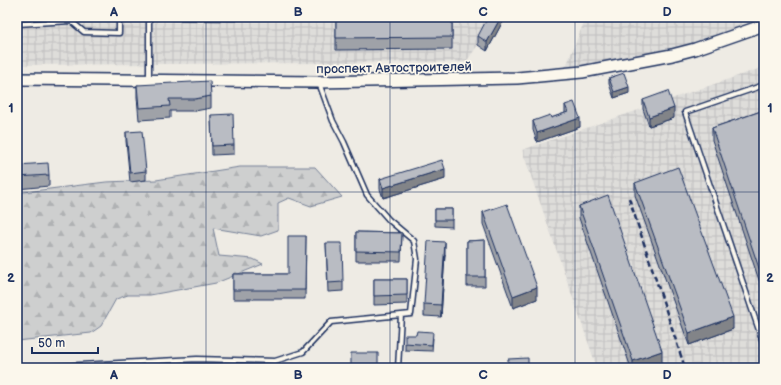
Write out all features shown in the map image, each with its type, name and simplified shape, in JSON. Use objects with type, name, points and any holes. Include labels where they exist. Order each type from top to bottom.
[{"type":"main road","name":"проспект Автостроителей","points":[[17,79],[318,82],[517,78],[582,72],[672,55],[764,25]]},
{"type":"lane","points":[[17,24],[71,21],[84,32],[119,33],[119,17]]},
{"type":"lane","points":[[149,17],[149,80]]},
{"type":"lane","points":[[22,368],[197,359],[275,361],[302,352],[331,322],[411,314],[417,259],[414,241],[389,220],[367,195],[344,142],[333,121],[318,82]]},
{"type":"lane","points":[[764,85],[684,112],[764,345]]},
{"type":"lane","points":[[398,368],[401,315]]},
{"type":"shaded area","points":[[17,17],[490,17],[478,45],[466,62],[17,65]]},
{"type":"shaded area","points":[[586,17],[764,17],[764,19],[682,47],[565,69]]},
{"type":"shaded area","points":[[764,67],[764,368],[597,368],[522,150]]},
{"type":"green space","points":[[240,167],[315,167],[342,197],[311,206],[289,198],[278,203],[278,230],[261,236],[213,228],[219,256],[253,259],[263,264],[216,283],[150,295],[128,295],[116,299],[101,326],[91,333],[17,341],[17,193],[106,182],[156,180]]},
{"type":"building","points":[[336,17],[452,17],[452,37],[336,38]]},
{"type":"building","points":[[488,17],[501,17],[487,42],[478,36]]},
{"type":"building","points":[[624,73],[629,87],[614,92],[609,78]]},
{"type":"building","points":[[210,81],[211,96],[195,99],[169,99],[170,106],[139,108],[137,85]]},
{"type":"building","points":[[668,91],[674,108],[649,117],[643,100]]},
{"type":"building","points":[[574,102],[580,118],[537,133],[533,121],[550,115],[551,118],[568,112],[565,105]]},
{"type":"building","points":[[764,110],[764,283],[712,128]]},
{"type":"building","points":[[233,114],[234,145],[212,146],[211,115]]},
{"type":"building","points":[[142,131],[146,171],[130,173],[126,132]]},
{"type":"building","points":[[442,160],[445,169],[383,188],[380,179]]},
{"type":"building","points":[[48,163],[49,175],[17,177],[17,165]]},
{"type":"building","points":[[678,167],[733,317],[689,333],[635,183]]},
{"type":"building","points":[[608,195],[662,351],[633,361],[579,206]]},
{"type":"building","points":[[507,204],[537,287],[513,296],[483,212]]},
{"type":"building","points":[[435,209],[452,209],[452,220],[435,220]]},
{"type":"building","points":[[356,232],[402,233],[401,252],[356,251]]},
{"type":"building","points":[[288,236],[306,236],[305,290],[233,290],[233,274],[288,274]]},
{"type":"building","points":[[485,240],[485,277],[467,277],[467,241]]},
{"type":"building","points":[[428,241],[445,242],[441,305],[424,304]]},
{"type":"building","points":[[326,243],[342,243],[343,282],[328,283]]},
{"type":"building","points":[[374,279],[407,279],[407,295],[374,296]]},
{"type":"building","points":[[417,331],[433,332],[432,345],[405,343],[405,335],[416,335]]},
{"type":"building","points":[[351,353],[378,353],[378,368],[351,368]]},
{"type":"building","points":[[528,358],[528,368],[508,368],[508,359]]},
{"type":"railway","points":[[629,198],[685,368]]}]
